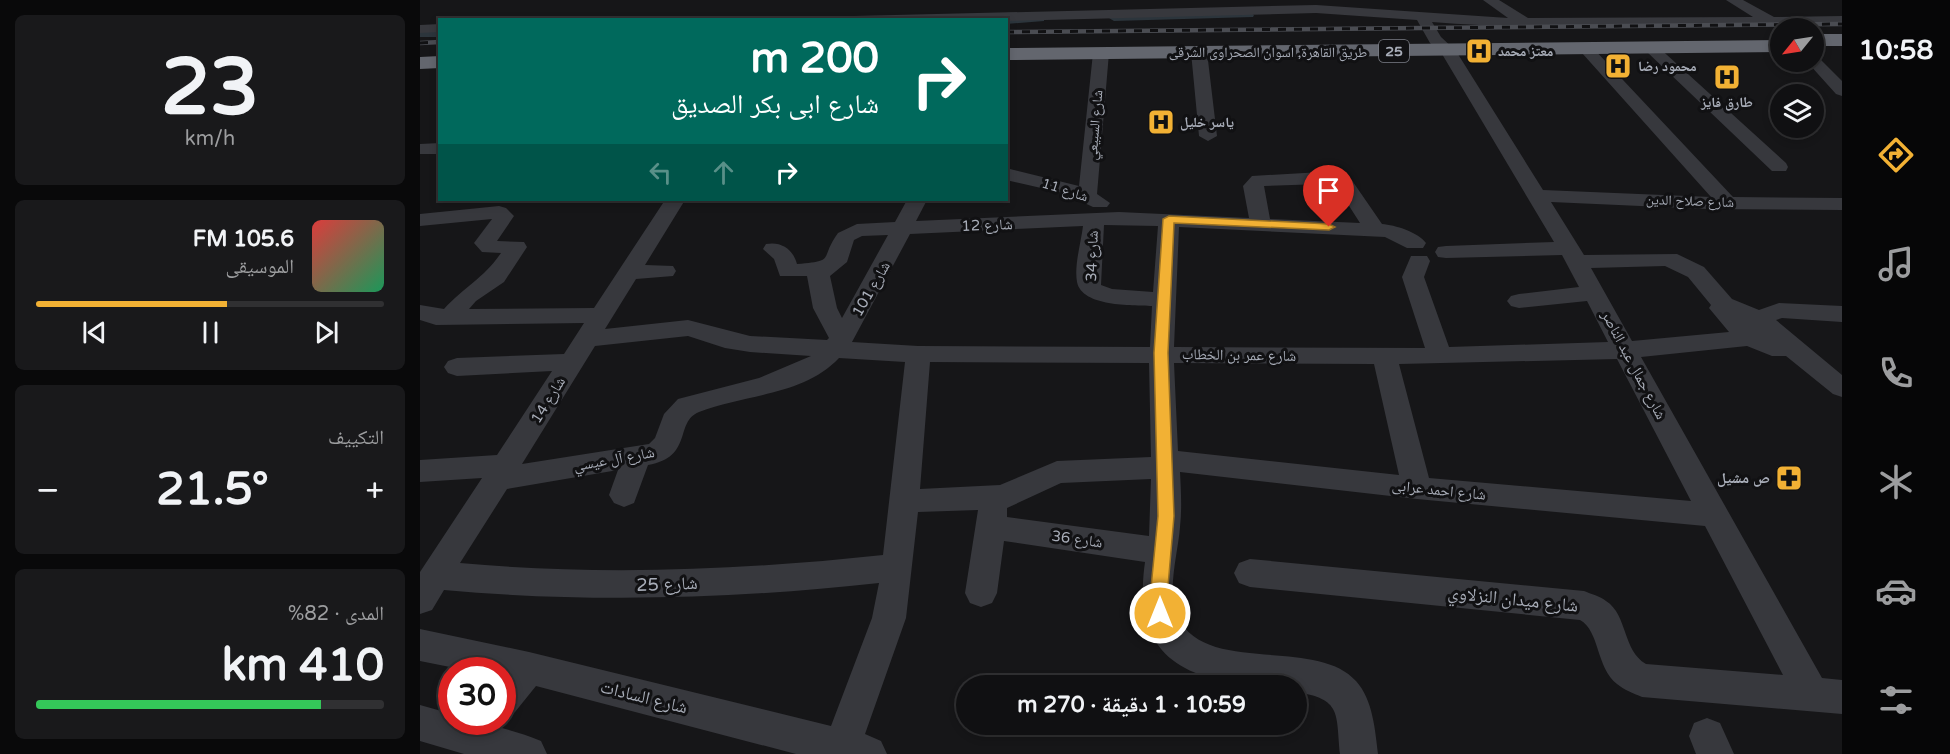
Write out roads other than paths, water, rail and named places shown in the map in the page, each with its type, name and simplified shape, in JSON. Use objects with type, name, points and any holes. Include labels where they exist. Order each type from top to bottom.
[{"type":"highway","points":[[1824,40],[1842,40]]},
{"type":"highway","name":"طريق القاهرة, اسوان الصحراوى الشرقى","points":[[1008,54],[1770,41]]},
{"type":"highway","points":[[1824,45],[1842,45]]},
{"type":"highway","name":"طريق القاهرة, اسوان الصحراوى الشرقى","points":[[1008,48],[1587,50],[1770,46]]},
{"type":"highway","points":[[420,63],[438,62]]},
{"type":"highway","points":[[420,70],[438,69]]},
{"type":"street","points":[[1053,0],[1090,12]]},
{"type":"street","points":[[1490,0],[1525,23]]},
{"type":"street","points":[[1733,0],[1769,20]]},
{"type":"street","points":[[913,18],[1310,5],[1379,10],[1429,18],[1525,23],[1842,20]]},
{"type":"street","name":"شارع جمال عبد الناصر","points":[[1429,18],[1435,39],[1446,48],[1539,196],[1595,293],[1713,515],[1826,695]]},
{"type":"street","points":[[420,29],[438,28]]},
{"type":"street","points":[[1651,48],[1779,167]]},
{"type":"street","points":[[1587,50],[1727,203]]},
{"type":"street","points":[[1199,52],[1208,136]]},
{"type":"street","name":"شارع السبيعي","points":[[1087,196],[1091,176],[1101,53]]},
{"type":"street","points":[[1824,72],[1842,91]]},
{"type":"street","points":[[420,149],[438,148]]},
{"type":"street","name":"شارع 11","points":[[1008,175],[1087,196],[1119,218]]},
{"type":"street","points":[[1260,223],[1253,186],[1259,180],[1322,178],[1344,183],[1375,230]]},
{"type":"street","name":"شارع صلاح الدين","points":[[1539,196],[1727,203],[1842,204]]},
{"type":"street","name":"شارع 14","points":[[428,587],[674,201]]},
{"type":"street","name":"شارع 101","points":[[838,344],[905,226],[917,201]]},
{"type":"street","points":[[420,220],[489,206],[504,216],[486,241],[487,246],[514,246],[517,249],[496,277],[468,296],[429,317]]},
{"type":"street","name":"شارع 12","points":[[828,268],[837,262],[845,237],[850,232],[905,226],[969,226],[1119,218],[1375,230],[1399,234],[1417,252],[1432,243],[1446,252],[1573,255]]},
{"type":"street","name":"شارع 34","points":[[1094,219],[1088,280],[1091,289],[1108,296],[1164,300]]},
{"type":"street","points":[[1169,219],[1161,353],[1166,516],[1159,598],[1160,613],[1166,628],[1176,641],[1189,653],[1205,661],[1326,680],[1338,686],[1348,697],[1354,709],[1359,754]]},
{"type":"street","points":[[774,249],[784,256],[788,271],[828,268]]},
{"type":"street","points":[[1417,252],[1413,277],[1440,357]]},
{"type":"street","points":[[1573,255],[1669,259],[1696,272],[1724,305],[1733,306],[1777,349],[1790,348],[1842,388]]},
{"type":"street","points":[[828,268],[818,274],[825,308],[838,344]]},
{"type":"street","points":[[629,273],[665,271]]},
{"type":"street","points":[[1519,301],[1595,293]]},
{"type":"street","name":"شارع عمر بن الخطاب","points":[[587,339],[688,328],[699,329],[734,342],[838,344],[918,354],[1161,353],[1440,357],[1626,350],[1753,328],[1779,310],[1842,314]]},
{"type":"street","points":[[429,317],[603,315]]},
{"type":"street","name":"شارع آل عيسي","points":[[420,471],[502,472],[637,457],[664,449],[678,415],[687,406],[781,381],[821,361],[838,344]]},
{"type":"street","points":[[849,752],[889,618],[897,567],[918,354]]},
{"type":"street","points":[[1385,357],[1417,488]]},
{"type":"street","points":[[457,367],[572,362]]},
{"type":"street","points":[[624,495],[637,457]]},
{"type":"street","name":"شارع احمد عرابى","points":[[992,512],[1016,493],[1047,474],[1165,464],[1713,515]]},
{"type":"street","points":[[903,501],[992,512],[981,593]]},
{"type":"street","name":"شارع 36","points":[[992,512],[1163,551]]},
{"type":"street","name":"شارع 25","points":[[428,587],[528,584],[626,586],[749,582],[897,567]]},
{"type":"street","name":"شارع ميدان النزلاوي","points":[[1250,573],[1584,606],[1592,609],[1605,621],[1616,659],[1632,675],[1642,680],[1826,695]]},
{"type":"street","name":"شارع السادات","points":[[420,645],[529,668],[849,752]]},
{"type":"street","points":[[516,683],[529,668]]},
{"type":"street","points":[[422,727],[438,728]]},
{"type":"street","points":[[491,735],[528,754]]},
{"type":"waterway","points":[[1114,18],[1249,15]]},
{"type":"waterway","points":[[1008,21],[1040,19]]},
{"type":"waterway","points":[[420,34],[438,34]]},
{"type":"railway","points":[[1008,32],[1842,24]]},
{"type":"railway","points":[[420,43],[438,42]]},
{"type":"place","name":"معتز محمد","points":[[1479,51]]},
{"type":"place","name":"محمود رضا","points":[[1618,66]]},
{"type":"place","name":"طارق فايز","points":[[1727,77]]},
{"type":"place","name":"ياسر خليل","points":[[1161,122]]},
{"type":"place","name":"ص مشيل","points":[[1789,478]]}]
